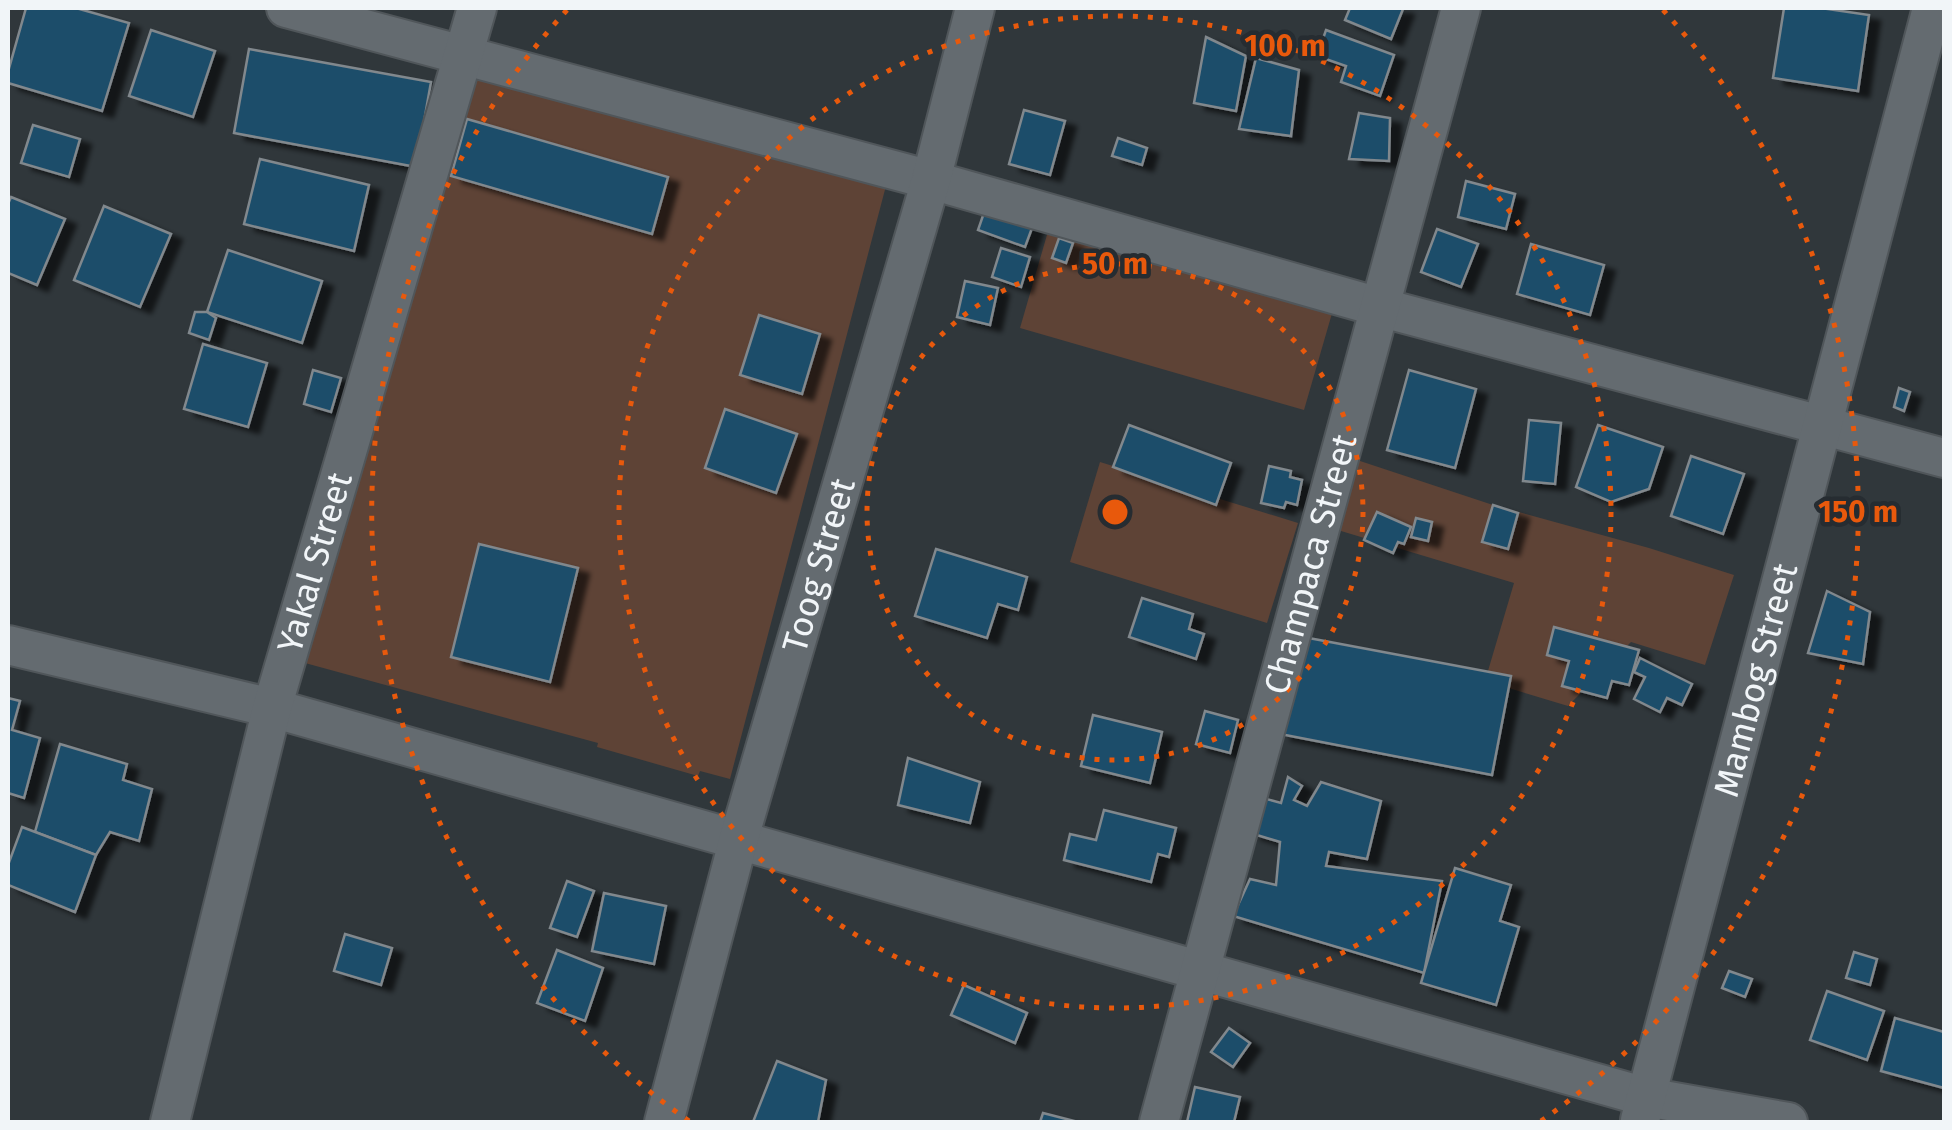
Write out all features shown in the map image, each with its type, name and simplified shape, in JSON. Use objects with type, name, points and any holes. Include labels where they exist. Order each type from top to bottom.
[{"type":"street","points":[[286,8],[1944,458]]},
{"type":"street","name":"Yakal Street","points":[[170,1122],[272,708],[477,8]]},
{"type":"street","name":"Toog Street","points":[[664,1122],[739,838],[930,180],[975,8]]},
{"type":"street","name":"Champaca Street","points":[[1159,1122],[1461,8]]},
{"type":"street","name":"Mambog Street","points":[[1643,1110],[1932,8]]},
{"type":"street","points":[[8,644],[272,708],[739,838],[1201,973],[1643,1110],[1788,1122]]},
{"type":"shaded area","points":[[466,70],[887,182],[730,779],[700,771],[698,776],[597,747],[598,743],[294,660]]},
{"type":"shaded area","points":[[1051,221],[1335,303],[1304,410],[1020,328]]},
{"type":"shaded area","points":[[1351,458],[1493,505],[1734,575],[1705,665],[1631,642],[1568,706],[1485,681],[1514,583],[1331,528]]},
{"type":"shaded area","points":[[1100,462],[1298,523],[1267,623],[1070,562]]},
{"type":"building","points":[[26,8],[76,8],[129,23],[102,111],[8,83]]},
{"type":"building","points":[[1350,8],[1403,9],[1391,39],[1345,20]]},
{"type":"building","points":[[1784,8],[1821,8],[1869,15],[1858,91],[1773,78]]},
{"type":"building","points":[[151,30],[215,51],[193,117],[129,96]]},
{"type":"building","points":[[1326,30],[1394,55],[1380,96],[1341,82],[1346,66],[1317,56]]},
{"type":"building","points":[[1206,37],[1246,56],[1236,111],[1194,103]]},
{"type":"building","points":[[249,49],[431,82],[416,167],[234,133]]},
{"type":"building","points":[[1256,58],[1299,70],[1291,136],[1239,129]]},
{"type":"building","points":[[1024,110],[1065,121],[1050,175],[1009,164]]},
{"type":"building","points":[[1359,113],[1390,118],[1389,161],[1349,159]]},
{"type":"building","points":[[467,119],[668,177],[652,234],[451,176]]},
{"type":"building","points":[[33,125],[80,139],[69,177],[21,163]]},
{"type":"building","points":[[1118,138],[1147,148],[1142,165],[1112,156]]},
{"type":"building","points":[[260,159],[369,185],[354,251],[244,224]]},
{"type":"building","points":[[1466,181],[1515,194],[1506,229],[1458,217]]},
{"type":"building","points":[[11,197],[65,219],[37,285],[8,273]]},
{"type":"building","points":[[987,204],[1035,220],[1025,247],[978,230]]},
{"type":"building","points":[[104,206],[171,234],[140,307],[74,280]]},
{"type":"building","points":[[1437,229],[1478,244],[1461,287],[1421,272]]},
{"type":"building","points":[[1059,238],[1073,243],[1066,263],[1052,258]]},
{"type":"building","points":[[1531,244],[1604,265],[1590,315],[1517,294]]},
{"type":"building","points":[[1001,248],[1030,257],[1021,287],[992,277]]},
{"type":"building","points":[[228,250],[322,281],[302,343],[207,312]]},
{"type":"building","points":[[965,281],[998,288],[990,325],[957,317]]},
{"type":"building","points":[[195,312],[207,312],[216,318],[209,340],[189,333]]},
{"type":"building","points":[[759,315],[820,334],[802,394],[740,375]]},
{"type":"building","points":[[203,344],[267,363],[248,427],[184,409]]},
{"type":"building","points":[[313,370],[341,378],[331,412],[304,404]]},
{"type":"building","points":[[1409,370],[1476,389],[1455,468],[1387,450]]},
{"type":"building","points":[[1899,388],[1910,392],[1904,411],[1894,407]]},
{"type":"building","points":[[725,409],[797,434],[776,493],[705,468]]},
{"type":"building","points":[[1529,420],[1561,423],[1555,484],[1523,481]]},
{"type":"building","points":[[1129,425],[1231,463],[1216,505],[1113,467]]},
{"type":"building","points":[[1598,425],[1663,447],[1649,489],[1611,502],[1576,487]]},
{"type":"building","points":[[1691,456],[1744,474],[1723,534],[1671,516]]},
{"type":"building","points":[[1269,466],[1291,471],[1290,477],[1302,480],[1297,505],[1286,502],[1284,508],[1261,503]]},
{"type":"building","points":[[1493,505],[1518,513],[1508,549],[1482,542]]},
{"type":"building","points":[[1377,512],[1411,527],[1404,544],[1398,542],[1393,553],[1364,540]]},
{"type":"building","points":[[1416,518],[1432,522],[1428,541],[1411,537]]},
{"type":"building","points":[[479,544],[578,568],[550,682],[451,657]]},
{"type":"building","points":[[936,549],[1027,577],[1018,610],[998,604],[987,638],[915,616]]},
{"type":"building","points":[[1827,591],[1870,612],[1863,664],[1808,653]]},
{"type":"building","points":[[1142,598],[1193,614],[1189,629],[1204,634],[1196,659],[1129,637]]},
{"type":"building","points":[[1554,627],[1639,650],[1629,685],[1612,681],[1607,698],[1562,686],[1569,661],[1547,655]]},
{"type":"building","points":[[1298,636],[1511,676],[1492,775],[1280,734]]},
{"type":"building","points":[[1640,658],[1692,684],[1682,705],[1667,698],[1660,712],[1634,699],[1645,677],[1634,672]]},
{"type":"building","points":[[8,698],[20,701],[12,730],[40,738],[24,798],[8,793]]},
{"type":"building","points":[[1205,711],[1238,720],[1230,753],[1196,744]]},
{"type":"building","points":[[1093,715],[1162,732],[1150,783],[1081,766]]},
{"type":"building","points":[[60,744],[127,764],[123,780],[152,789],[139,841],[110,832],[96,855],[35,832]]},
{"type":"building","points":[[908,758],[980,782],[970,823],[898,805]]},
{"type":"building","points":[[1288,777],[1302,786],[1294,800],[1307,806],[1321,782],[1381,801],[1367,859],[1329,852],[1326,866],[1442,881],[1424,973],[1233,916],[1250,879],[1276,885],[1280,842],[1250,833],[1263,798],[1281,803]]},
{"type":"building","points":[[1104,810],[1176,828],[1169,857],[1158,854],[1151,882],[1064,860],[1070,834],[1096,840]]},
{"type":"building","points":[[22,827],[96,855],[75,912],[8,885],[8,865]]},
{"type":"building","points":[[1455,868],[1511,885],[1500,921],[1519,927],[1496,1005],[1421,983]]},
{"type":"building","points":[[567,881],[594,891],[577,937],[550,928]]},
{"type":"building","points":[[604,893],[666,906],[654,964],[592,951]]},
{"type":"building","points":[[345,934],[392,948],[381,985],[334,971]]},
{"type":"building","points":[[557,950],[603,968],[585,1021],[537,1003]]},
{"type":"building","points":[[1854,952],[1877,959],[1870,985],[1846,978]]},
{"type":"building","points":[[1729,971],[1752,979],[1745,997],[1722,988]]},
{"type":"building","points":[[964,985],[1027,1013],[1015,1043],[951,1015]]},
{"type":"building","points":[[1827,991],[1884,1011],[1867,1060],[1810,1040]]},
{"type":"building","points":[[1895,1018],[1944,1032],[1944,1088],[1881,1071]]},
{"type":"building","points":[[1229,1028],[1250,1043],[1233,1067],[1211,1052]]},
{"type":"building","points":[[777,1061],[826,1080],[818,1122],[753,1122]]},
{"type":"building","points":[[1195,1087],[1240,1097],[1234,1122],[1187,1122]]},
{"type":"building","points":[[1043,1113],[1078,1122],[1040,1122]]}]
